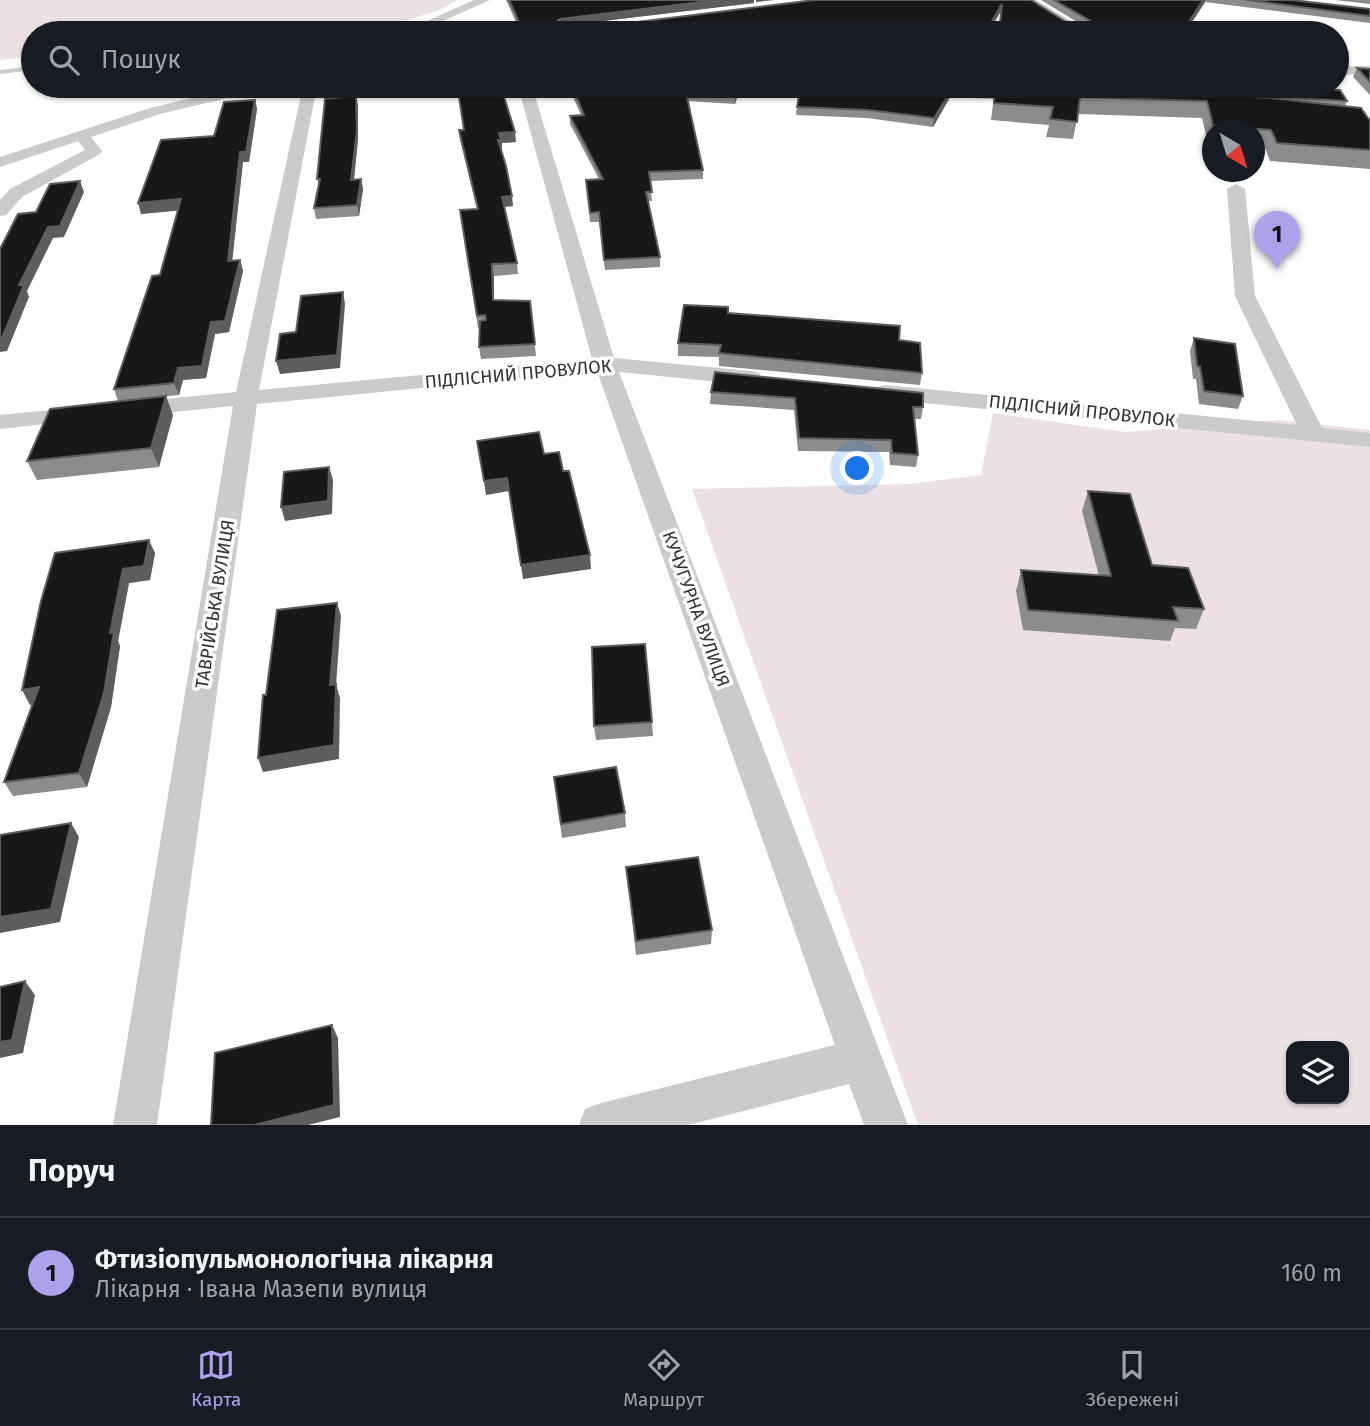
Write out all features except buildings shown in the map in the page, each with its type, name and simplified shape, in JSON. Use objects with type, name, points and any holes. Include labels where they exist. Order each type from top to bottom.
[{"type":"street","points":[[434,21],[484,0]]},
{"type":"street","points":[[1028,0],[1064,21]]},
{"type":"street","points":[[1349,71],[1370,70]]},
{"type":"street","points":[[0,162],[155,111],[210,98]]},
{"type":"street","name":"ТАВРІЙСЬКА ВУЛИЦЯ","points":[[135,1125],[246,398],[308,98]]},
{"type":"street","name":"КУЧУГУРНА ВУЛИЦЯ","points":[[528,98],[605,364],[887,1125]]},
{"type":"street","points":[[1034,98],[1052,99]]},
{"type":"street","points":[[0,211],[16,193],[94,152],[81,135]]},
{"type":"street","points":[[1236,188],[1244,296],[1313,434]]},
{"type":"street","name":"ПІДЛІСНИЙ ПРОВУЛОК","points":[[0,422],[605,364],[772,381]]},
{"type":"street","name":"ПІДЛІСНИЙ ПРОВУЛОК","points":[[869,390],[1370,440]]},
{"type":"street","points":[[601,1125],[863,1059]]},
{"type":"lane","points":[[0,72],[21,69]]},
{"type":"shaded area","points":[[0,0],[457,0],[439,10],[404,21],[21,21],[21,57],[0,60]]},
{"type":"shaded area","points":[[993,413],[1125,432],[1279,420],[1370,430],[1370,1125],[918,1125],[692,489],[909,484],[981,475]]},
{"type":"place","name":"Фтизіопульмонологічна лікарня","points":[[1277,269]]}]
